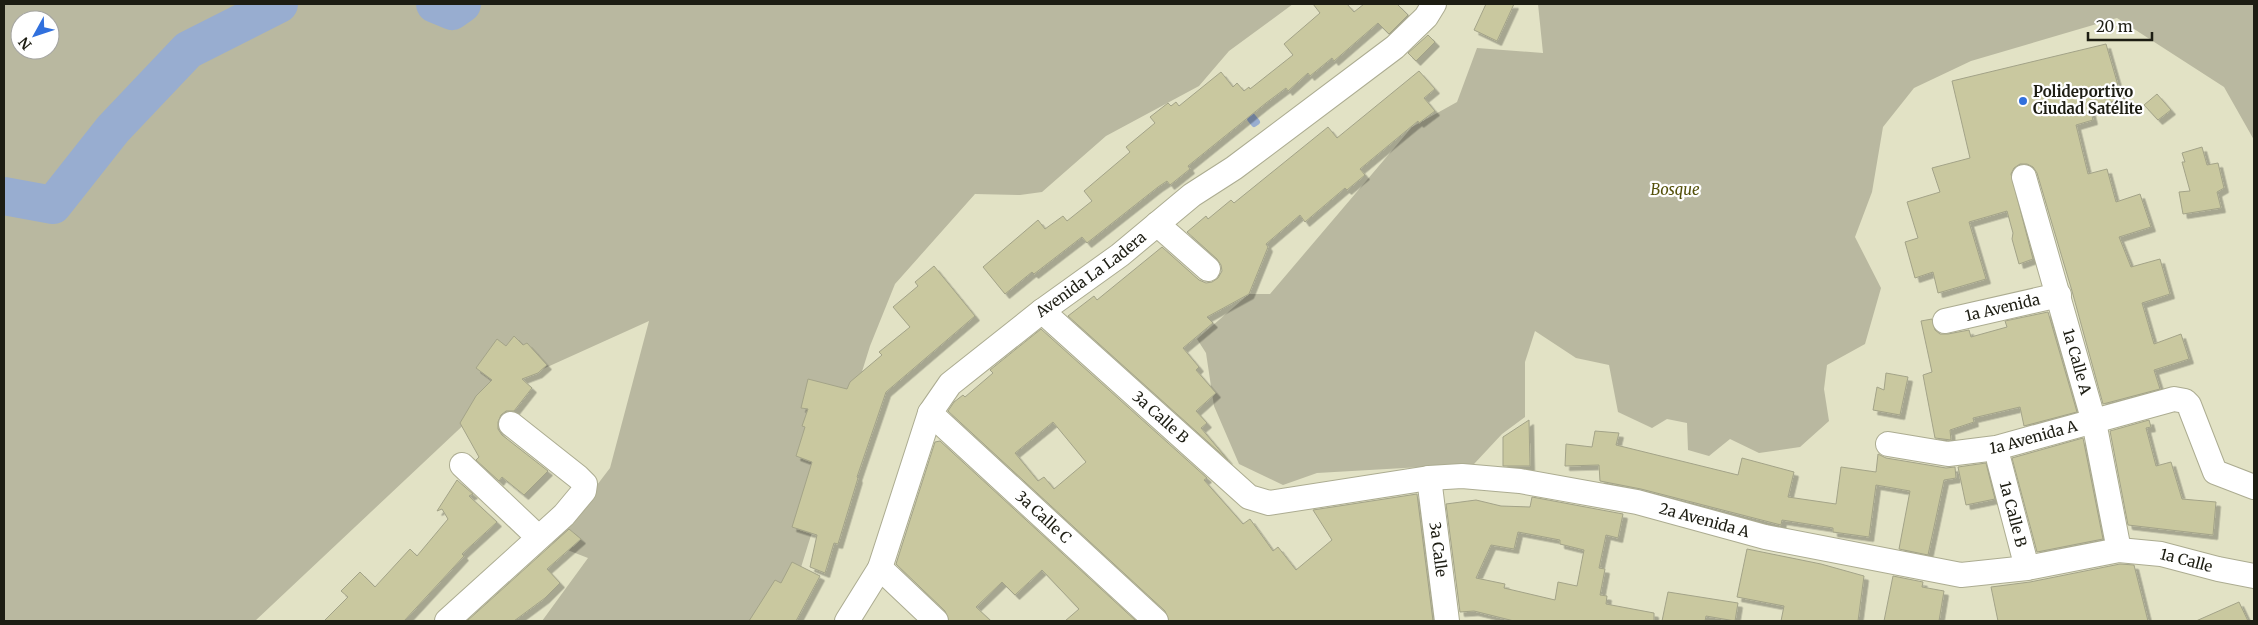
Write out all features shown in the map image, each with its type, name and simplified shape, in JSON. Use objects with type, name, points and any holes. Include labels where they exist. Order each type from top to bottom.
[{"type":"street","name":"Avenida La Ladera","points":[[847,621],[880,568],[930,413],[950,384],[1042,311],[1120,255],[1192,195],[1234,168],[1395,47],[1426,17],[1434,4]]},
{"type":"street","name":"1a Calle A","points":[[2024,177],[2094,422],[2119,550]]},
{"type":"street","points":[[1157,224],[1208,269]]},
{"type":"street","name":"1a Avenida","points":[[1945,321],[2059,295]]},
{"type":"street","name":"3a Calle B","points":[[1042,311],[1249,497],[1269,503],[1288,501]]},
{"type":"street","name":"1a Avenida A","points":[[1888,444],[1948,454],[1996,448],[2174,399],[2185,401],[2189,405],[2215,472],[2254,487]]},
{"type":"street","name":"3a Calle C","points":[[930,413],[1156,621]]},
{"type":"street","points":[[447,621],[564,515],[584,491],[585,484],[511,424]]},
{"type":"street","name":"1a Calle B","points":[[1999,461],[2027,568]]},
{"type":"street","points":[[462,465],[538,537]]},
{"type":"street","name":"2a Avenida A","points":[[1288,501],[1341,490],[1429,478],[1462,476],[1520,481],[1637,502],[1765,537],[1961,575],[2027,568],[2119,550]]},
{"type":"street","name":"3a Calle","points":[[1429,478],[1447,621]]},
{"type":"street","name":"1a Calle","points":[[2119,550],[2161,554],[2254,576]]},
{"type":"street","points":[[880,568],[936,621]]},
{"type":"green space","points":[[4,4],[1293,4],[1229,51],[1199,86],[1106,136],[1042,192],[1020,195],[975,194],[895,284],[870,346],[798,577],[763,621],[542,621],[588,558],[552,544],[610,468],[649,321],[505,386],[255,621],[4,621]]},
{"type":"green space","name":"Bosque","points":[[1538,4],[2254,4],[2254,140],[2224,87],[2117,18],[1971,61],[1914,88],[1883,127],[1872,192],[1855,237],[1881,288],[1865,344],[1827,365],[1824,389],[1829,421],[1800,447],[1759,453],[1730,439],[1709,456],[1688,450],[1687,423],[1667,419],[1652,428],[1618,412],[1609,365],[1576,358],[1535,331],[1525,362],[1525,417],[1502,434],[1474,464],[1317,473],[1283,485],[1239,464],[1214,406],[1206,353],[1197,339],[1249,294],[1270,294],[1412,127],[1457,102],[1477,48],[1543,53]]},
{"type":"building","points":[[1313,4],[1347,4],[1354,12],[1364,4],[1397,4],[1408,15],[1389,34],[1378,23],[1334,61],[1332,58],[1310,76],[1308,73],[1288,91],[1286,88],[1266,103],[1188,166],[1190,169],[1170,185],[1167,181],[1158,187],[1087,243],[1082,237],[1034,274],[1032,272],[1005,294],[983,267],[1038,220],[1045,229],[1063,216],[1067,221],[1092,201],[1084,191],[1130,152],[1126,147],[1155,123],[1150,117],[1168,103],[1171,106],[1176,102],[1179,106],[1221,72],[1233,87],[1237,83],[1244,91],[1249,87],[1250,89],[1293,55],[1284,44],[1320,13]]},
{"type":"building","points":[[1486,4],[1514,4],[1497,41],[1474,30]]},
{"type":"building","points":[[1428,35],[1435,42],[1416,61],[1408,53]]},
{"type":"building","points":[[2106,44],[2122,99],[2090,108],[2093,120],[2076,125],[2088,174],[2107,169],[2116,202],[2140,194],[2151,227],[2119,237],[2131,267],[2160,259],[2170,294],[2142,303],[2154,344],[2181,334],[2189,359],[2154,370],[2160,389],[2103,404],[2072,291],[2037,173],[2033,167],[2027,164],[2020,164],[2014,168],[2011,174],[2033,259],[2019,264],[2007,211],[1969,222],[1986,279],[1938,293],[1933,272],[1915,278],[1905,242],[1918,238],[1907,202],[1940,192],[1932,168],[1970,158],[1952,81]]},
{"type":"building","points":[[1419,71],[1435,89],[1424,98],[1435,111],[1419,123],[1418,121],[1360,169],[1365,175],[1347,190],[1345,188],[1305,222],[1300,215],[1266,244],[1268,247],[1249,294],[1207,317],[1213,323],[1183,348],[1199,367],[1196,370],[1216,393],[1196,411],[1207,423],[1201,428],[1228,460],[1068,316],[1094,296],[1097,300],[1162,247],[1199,280],[1206,283],[1218,278],[1222,271],[1217,259],[1187,232],[1206,216],[1208,219],[1231,200],[1234,203],[1328,127],[1337,138]]},
{"type":"building","points":[[2157,94],[2171,110],[2158,120],[2144,105]]},
{"type":"building","points":[[2202,147],[2207,165],[2218,163],[2224,188],[2217,192],[2221,208],[2183,214],[2179,192],[2190,191],[2182,162],[2185,162],[2182,153]]},
{"type":"building","points":[[934,266],[975,316],[886,392],[857,477],[838,544],[834,543],[825,573],[810,567],[817,535],[792,527],[812,462],[796,456],[805,427],[802,426],[808,409],[801,408],[808,379],[847,389],[850,382],[882,355],[879,352],[910,327],[893,307],[918,286],[915,282]]},
{"type":"building","points":[[2048,312],[2077,412],[2024,426],[2020,407],[1973,418],[1974,422],[1950,430],[1951,440],[1935,438],[1923,375],[1932,372],[1921,321],[1932,319],[1935,330],[1940,334],[1969,330],[1971,337],[2007,327],[2005,321]]},
{"type":"building","points":[[1041,329],[1207,478],[1204,480],[1243,524],[1250,519],[1273,551],[1278,547],[1296,570],[1332,540],[1313,510],[1417,494],[1433,621],[1169,621],[1165,611],[948,411],[954,402],[963,395],[965,397],[993,373],[990,370]],"holes":[[[1053,422],[1086,462],[1054,489],[1044,477],[1038,481],[1015,453]]]},
{"type":"building","points":[[514,336],[523,345],[527,343],[547,365],[538,373],[522,379],[532,388],[514,411],[506,411],[501,415],[498,422],[498,429],[502,435],[548,471],[524,495],[502,477],[499,481],[476,460],[479,457],[460,423],[476,396],[492,380],[476,368],[497,339],[506,346]]},
{"type":"building","points":[[1886,373],[1908,377],[1900,415],[1873,410],[1877,387],[1884,390]]},
{"type":"building","points":[[1529,420],[1530,466],[1503,466],[1503,437]]},
{"type":"building","points":[[2149,420],[2151,427],[2146,428],[2156,466],[2171,462],[2182,499],[2216,502],[2213,535],[2128,525],[2110,431]]},
{"type":"building","points":[[1595,431],[1619,433],[1616,445],[1738,475],[1742,458],[1794,472],[1788,497],[1836,504],[1841,467],[1876,472],[1878,454],[1886,458],[1946,468],[1955,467],[1956,478],[1944,480],[1928,555],[1899,549],[1910,491],[1876,485],[1869,537],[1833,532],[1833,528],[1782,520],[1781,525],[1641,489],[1600,481],[1599,465],[1565,466],[1566,444],[1592,447]]},
{"type":"building","points":[[2083,438],[2103,539],[2037,552],[2012,458]]},
{"type":"building","points":[[940,441],[1136,621],[1065,621],[1079,609],[1042,570],[1015,595],[1002,582],[976,607],[991,621],[949,621],[945,611],[896,564],[935,442]]},
{"type":"building","points":[[1986,463],[1995,499],[1966,505],[1958,467]]},
{"type":"building","points":[[457,480],[473,494],[469,496],[497,522],[462,554],[464,556],[404,621],[324,621],[348,597],[341,591],[360,572],[375,587],[410,549],[417,556],[448,519],[442,509],[437,511]]},
{"type":"building","points":[[1532,497],[1623,514],[1618,538],[1606,535],[1599,568],[1605,569],[1600,595],[1607,596],[1606,604],[1654,613],[1654,621],[1514,621],[1474,611],[1460,612],[1446,504],[1476,500],[1501,506],[1530,507]],"holes":[[[1518,532],[1560,540],[1560,544],[1584,550],[1577,586],[1558,582],[1555,600],[1504,588],[1505,584],[1476,578],[1491,545],[1514,549]]]},
{"type":"building","points":[[569,529],[581,539],[547,569],[560,583],[545,598],[514,621],[467,621]]},
{"type":"building","points":[[1747,549],[1821,564],[1864,576],[1858,621],[1781,621],[1784,606],[1737,597]]},
{"type":"building","points":[[792,562],[820,576],[796,621],[749,621],[775,580],[781,583]]},
{"type":"building","points":[[2120,564],[2134,565],[2148,621],[1998,621],[1991,587],[2030,582]]},
{"type":"building","points":[[1893,576],[1923,582],[1922,587],[1944,591],[1939,621],[1884,621]]},
{"type":"building","points":[[1668,592],[1738,603],[1735,621],[1706,616],[1705,621],[1662,621]]},
{"type":"building","points":[[2239,602],[2248,621],[2196,621]]},
{"type":"waterway","points":[[4,196],[53,205],[113,129],[188,50],[279,4]]},
{"type":"waterway","points":[[435,4],[452,11],[462,4]]},
{"type":"waterway","points":[[1252,116],[1257,122],[1254,124],[1250,119],[1252,116]]},
{"type":"place","name":"Polideportivo Ciudad Satélite","points":[[2023,101]]}]
